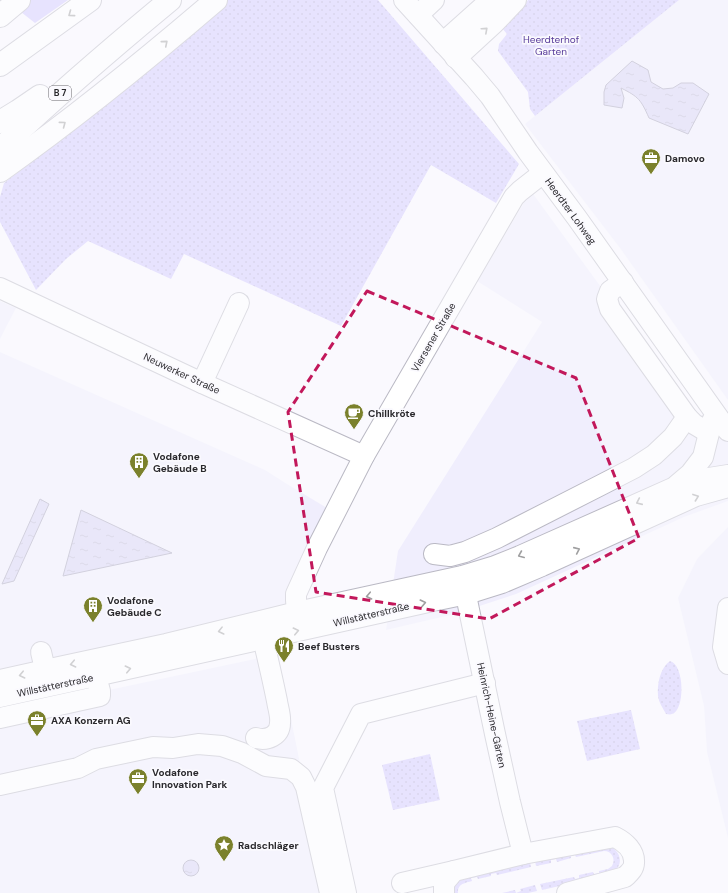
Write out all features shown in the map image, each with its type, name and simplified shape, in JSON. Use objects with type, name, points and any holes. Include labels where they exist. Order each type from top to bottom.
[{"type":"highway","points":[[0,16],[19,0]]},
{"type":"highway","points":[[0,65],[90,0]]},
{"type":"highway","name":"B 7","points":[[0,149],[43,108],[170,0]]},
{"type":"highway","points":[[0,171],[94,100],[216,0]]},
{"type":"highway","points":[[450,50],[492,0]]},
{"type":"highway","points":[[450,50],[493,23],[515,0]]},
{"type":"highway","points":[[0,56],[52,28]]},
{"type":"highway","points":[[0,122],[18,112],[122,40]]},
{"type":"highway","points":[[0,182],[32,148]]},
{"type":"street","name":"Heerdter Lohweg","points":[[404,0],[490,96],[543,173],[623,282],[721,406],[718,432]]},
{"type":"street","points":[[418,15],[434,0]]},
{"type":"street","name":"Viersener Straße","points":[[297,612],[296,594],[317,548],[364,456],[514,197],[543,173]]},
{"type":"street","points":[[623,282],[610,291],[607,299],[610,309],[687,417],[694,424],[718,432]]},
{"type":"street","name":"Neuwerker Straße","points":[[0,288],[202,383],[364,456]]},
{"type":"street","points":[[202,383],[239,303]]},
{"type":"street","points":[[434,554],[450,556],[465,552],[504,534],[634,468],[654,455],[673,437],[687,417]]},
{"type":"street","name":"Willstätterstraße","points":[[675,487],[690,474],[703,457],[718,432]]},
{"type":"street","name":"Willstätterstraße","points":[[0,680],[45,669],[166,644],[261,630],[433,600],[464,585],[495,566],[675,487],[709,478],[728,475]]},
{"type":"street","name":"Willstätterstraße","points":[[0,697],[45,669],[96,676],[261,630],[297,612],[464,585],[502,583],[696,496],[728,487]]},
{"type":"street","name":"Heinrich-Heine-Gärten","points":[[464,585],[510,802],[524,854]]},
{"type":"street","points":[[728,608],[723,647],[728,664]]},
{"type":"street","points":[[242,753],[256,730],[262,739],[270,738],[277,732],[281,723],[261,630]]},
{"type":"street","points":[[0,718],[100,696],[96,676]]},
{"type":"street","points":[[346,893],[322,788],[361,714],[485,683]]},
{"type":"street","points":[[0,785],[78,768],[96,759],[153,747],[173,748],[198,744],[222,746],[242,753],[266,766],[291,769],[301,777],[306,787],[330,893]]},
{"type":"street","points":[[402,883],[524,854],[615,838],[623,841],[628,846],[633,856],[634,864],[630,872],[625,877],[567,893]]},
{"type":"street","points":[[444,893],[444,883],[454,871]]},
{"type":"highlighted area","points":[[367,291],[576,378],[639,538],[489,619],[316,592],[288,412]]},
{"type":"shaded area","points":[[679,0],[728,0],[728,400],[620,248],[525,124]]},
{"type":"shaded area","points":[[531,191],[614,305],[716,438],[728,429],[728,501],[684,517],[516,594],[455,614],[386,630],[398,551],[542,322],[477,281]]},
{"type":"shaded area","points":[[0,301],[16,308],[0,339]]},
{"type":"shaded area","points":[[0,352],[265,470],[332,511],[294,603],[0,675]],"holes":[[[40,500],[49,503],[2,584]]]},
{"type":"shaded area","points":[[728,527],[728,838],[707,752],[704,706],[678,598],[697,559]]},
{"type":"shaded area","points":[[278,654],[326,893],[0,893],[0,713]]},
{"type":"green space","points":[[0,0],[68,0],[35,23],[7,1],[0,7]]},
{"type":"green space","points":[[226,0],[378,0],[519,164],[496,203],[431,165],[341,326],[184,254],[171,279],[88,241],[66,259],[36,290],[0,222],[0,197],[4,183],[103,107]]},
{"type":"green space","name":"Heerdterhof Garten","points":[[528,0],[679,0],[535,116],[530,109],[528,92],[498,51],[499,44],[507,34],[502,28],[522,9]]},
{"type":"green space","points":[[670,661],[675,664],[681,679],[682,688],[679,705],[676,711],[672,714],[666,714],[661,705],[658,691],[662,672]]},
{"type":"green space","points":[[631,710],[640,749],[587,761],[577,721]]},
{"type":"green space","points":[[430,754],[440,800],[393,810],[382,765]]},
{"type":"green space","points":[[612,847],[619,855],[620,861],[616,870],[608,875],[542,890],[540,884],[574,877],[575,879],[579,878],[579,875],[593,872],[594,874],[599,873],[599,871],[608,869],[612,866],[614,861],[609,852],[604,851],[576,857],[575,855],[571,856],[571,858],[557,862],[556,859],[551,860],[551,863],[536,866],[535,861]]},
{"type":"green space","points":[[530,862],[531,867],[497,875],[496,873],[491,874],[491,876],[478,879],[477,877],[471,878],[472,881],[464,883],[460,886],[458,893],[452,893],[452,889],[457,880]]},
{"type":"green space","points":[[535,885],[537,891],[528,893],[516,893],[521,891],[520,889]]},
{"type":"green space","points":[[515,890],[516,893],[502,893]]},
{"type":"water","points":[[632,61],[648,70],[651,82],[663,89],[673,88],[681,83],[693,83],[709,94],[688,134],[649,118],[639,100],[621,88],[624,98],[622,108],[604,105],[604,92],[606,85]]},
{"type":"water","points":[[40,499],[49,504],[14,581],[2,584]]},
{"type":"water","points":[[81,510],[172,553],[63,576]]},
{"type":"water","points":[[191,860],[197,862],[199,868],[197,874],[191,876],[185,874],[183,868],[185,862]]},
{"type":"place","name":"Damovo","points":[[651,175]]},
{"type":"place","name":"Chillkröte","points":[[354,430]]},
{"type":"place","name":"Vodafone Gebäude B","points":[[139,479]]},
{"type":"place","name":"Vodafone Gebäude C","points":[[93,623]]},
{"type":"place","name":"Beef Busters","points":[[284,663]]},
{"type":"place","name":"AXA Konzern AG","points":[[37,737]]},
{"type":"place","name":"Vodafone Innovation Park","points":[[138,795]]},
{"type":"place","name":"Radschläger","points":[[224,862]]}]
